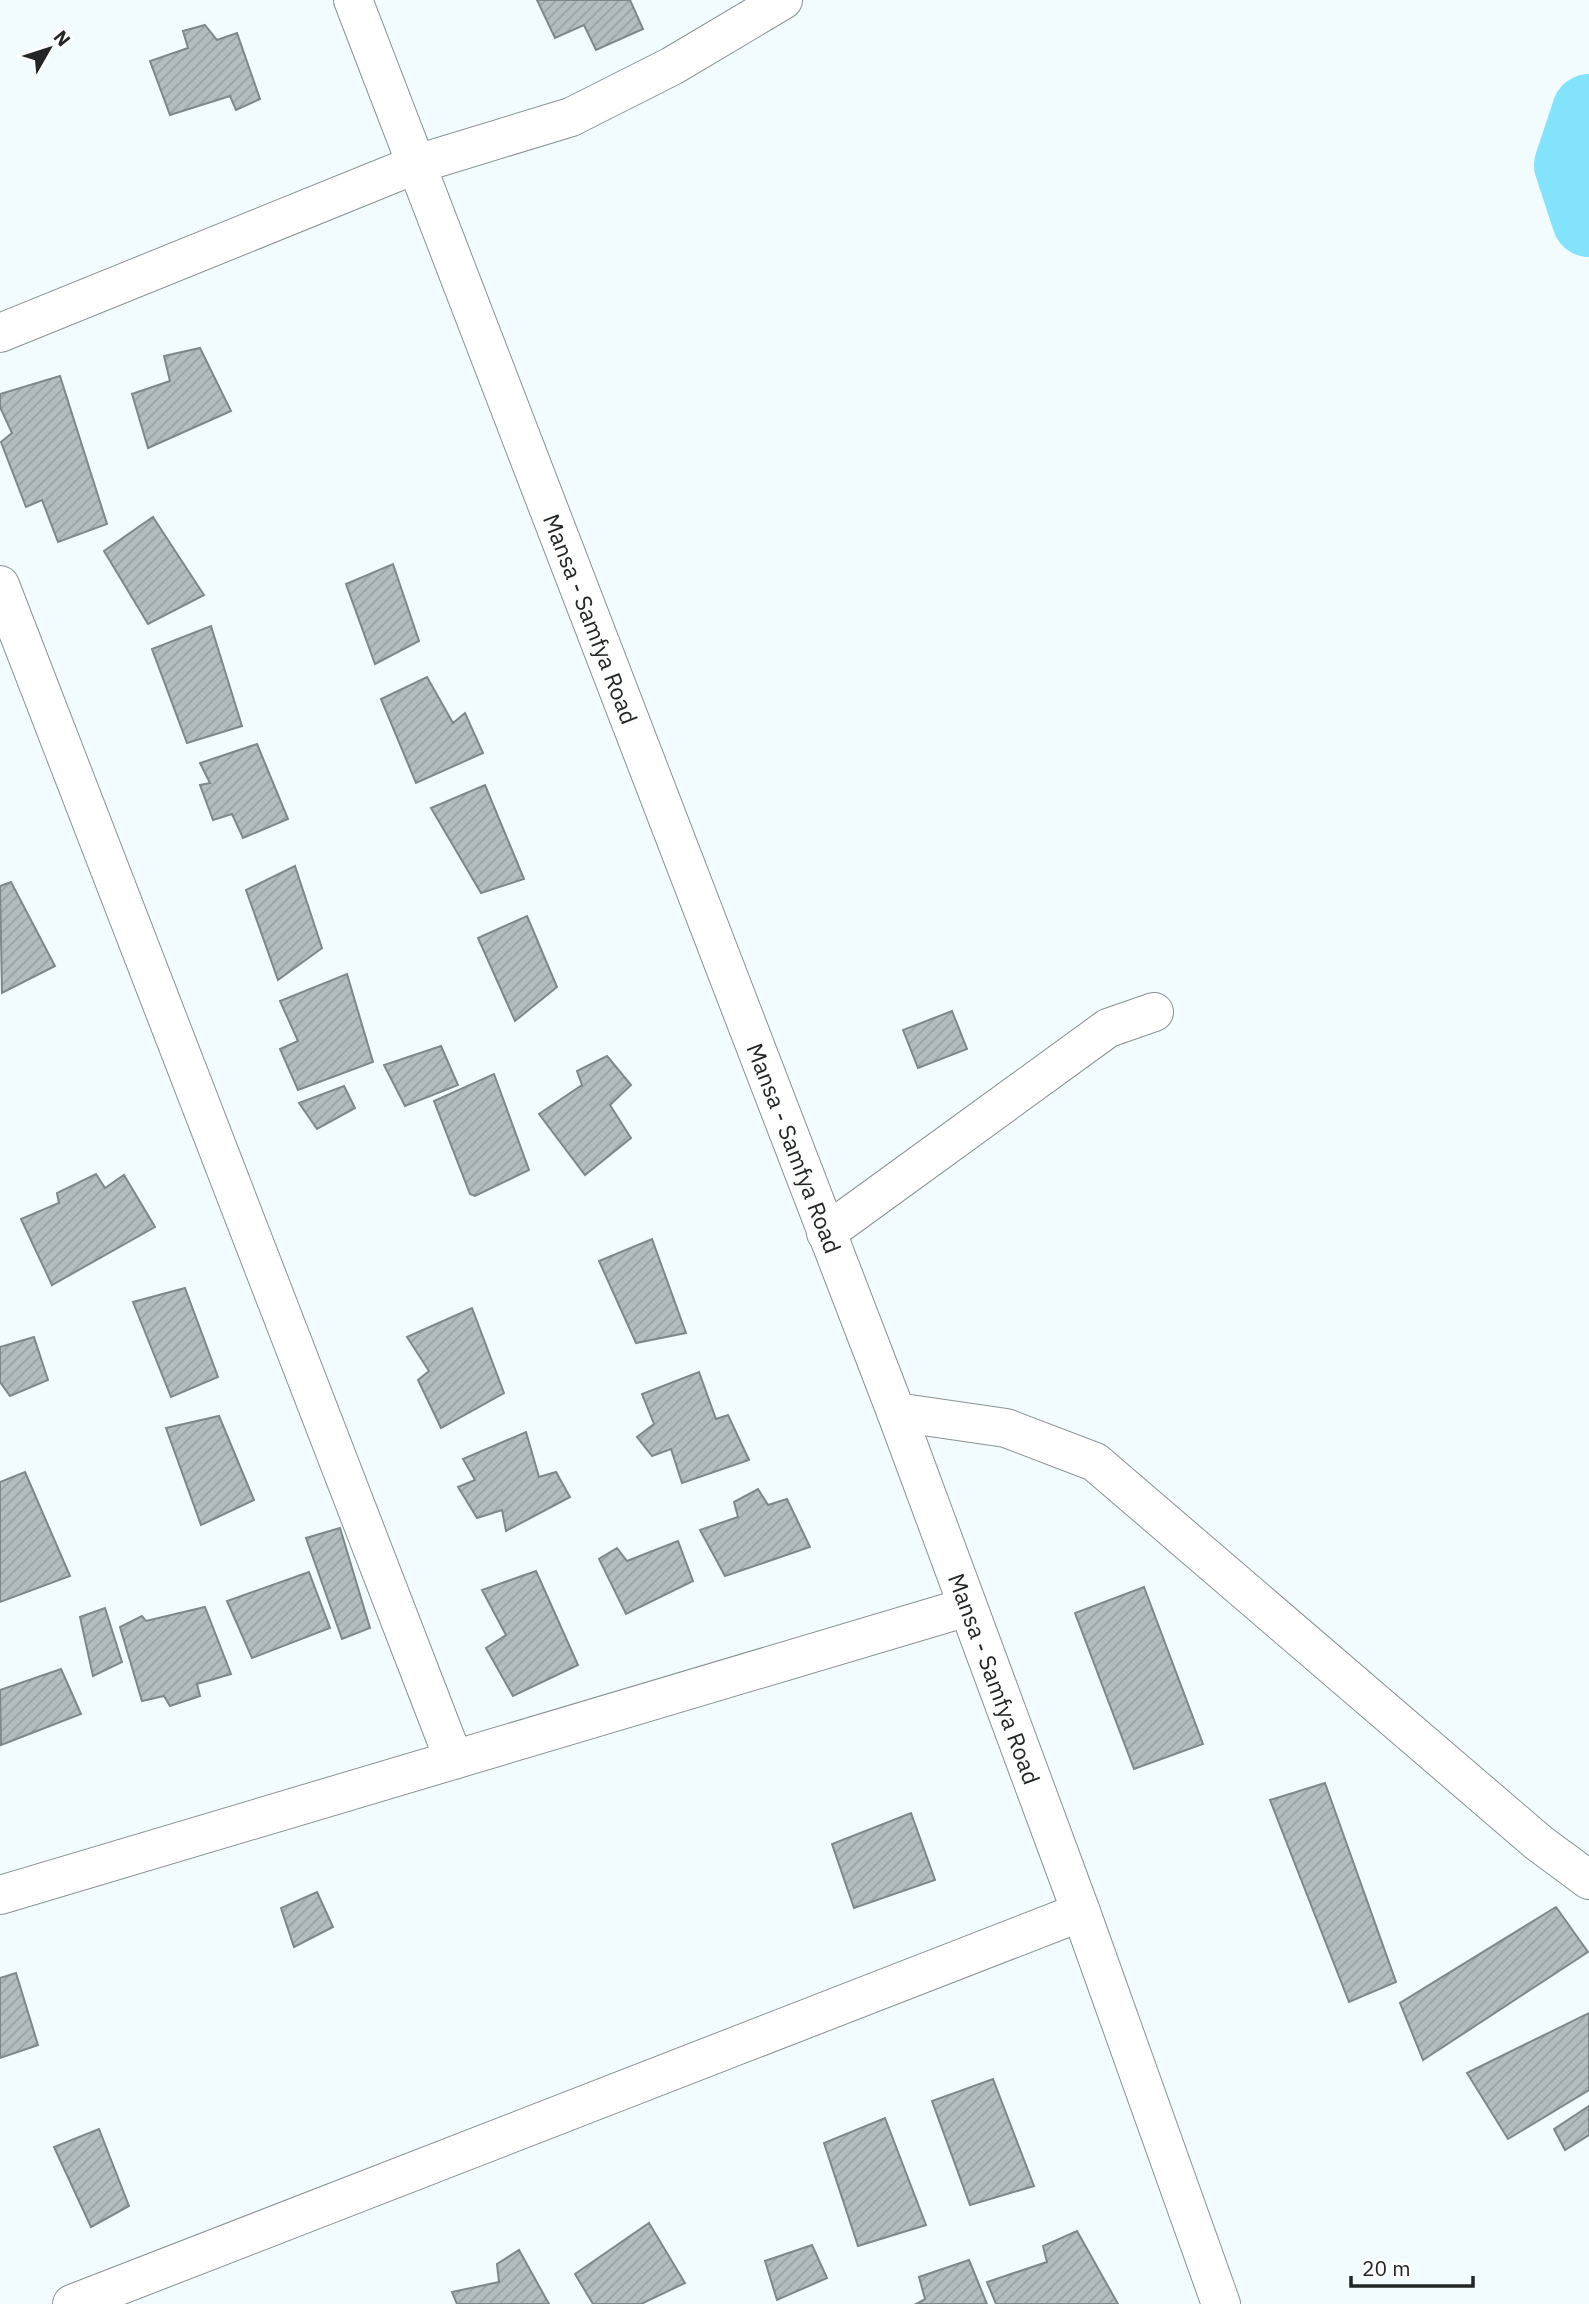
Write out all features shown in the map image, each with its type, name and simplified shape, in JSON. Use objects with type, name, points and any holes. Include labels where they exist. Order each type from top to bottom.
[{"type":"street","name":"Mansa - Samfya Road","points":[[353,0],[896,1412],[1081,1912],[1221,2304]]},
{"type":"street","points":[[0,333],[417,164],[571,117],[672,66],[783,0]]},
{"type":"street","points":[[0,585],[454,1760]]},
{"type":"street","points":[[826,1233],[1108,1028],[1154,1012]]},
{"type":"street","points":[[896,1412],[1006,1428],[1095,1462],[1539,1843],[1589,1880]]},
{"type":"street","points":[[0,1895],[967,1607]]},
{"type":"street","points":[[72,2304],[1081,1912]]},
{"type":"building","points":[[537,0],[630,0],[643,29],[596,50],[584,25],[555,38]]},
{"type":"building","points":[[205,25],[217,40],[237,33],[260,99],[236,110],[230,96],[170,115],[150,61],[188,48],[183,31]]},
{"type":"building","points":[[200,348],[231,411],[148,448],[132,394],[170,381],[164,356]]},
{"type":"building","points":[[60,376],[107,524],[58,542],[42,500],[26,507],[1,442],[12,433],[0,407],[0,394]]},
{"type":"building","points":[[153,517],[204,595],[148,624],[104,551]]},
{"type":"building","points":[[393,564],[419,641],[375,664],[346,584]]},
{"type":"building","points":[[211,626],[242,726],[187,743],[152,649]]},
{"type":"building","points":[[427,677],[453,723],[465,713],[483,753],[416,783],[381,699]]},
{"type":"building","points":[[257,744],[288,819],[243,838],[232,814],[213,820],[200,785],[210,783],[200,763]]},
{"type":"building","points":[[485,785],[524,879],[481,893],[431,808]]},
{"type":"building","points":[[295,866],[322,948],[278,980],[246,890]]},
{"type":"building","points":[[11,882],[55,966],[2,993],[0,886]]},
{"type":"building","points":[[527,916],[557,987],[515,1021],[478,938]]},
{"type":"building","points":[[347,974],[373,1062],[298,1090],[280,1049],[298,1041],[280,1001]]},
{"type":"building","points":[[952,1011],[967,1049],[918,1068],[903,1030]]},
{"type":"building","points":[[441,1046],[458,1085],[405,1106],[384,1065]]},
{"type":"building","points":[[607,1056],[631,1085],[610,1105],[631,1138],[585,1175],[539,1114],[582,1085],[577,1071]]},
{"type":"building","points":[[494,1074],[529,1170],[475,1196],[470,1194],[434,1101]]},
{"type":"building","points":[[344,1086],[355,1108],[317,1129],[299,1103]]},
{"type":"building","points":[[96,1174],[105,1188],[124,1175],[155,1227],[52,1285],[21,1219],[59,1203],[57,1193]]},
{"type":"building","points":[[652,1239],[686,1333],[636,1343],[599,1261]]},
{"type":"building","points":[[185,1288],[218,1377],[171,1397],[133,1302]]},
{"type":"building","points":[[472,1308],[504,1393],[441,1428],[418,1380],[429,1371],[407,1337]]},
{"type":"building","points":[[34,1337],[48,1380],[10,1396],[0,1382],[0,1347]]},
{"type":"building","points":[[699,1372],[716,1419],[728,1415],[749,1460],[682,1483],[671,1449],[652,1456],[637,1437],[654,1424],[642,1394]]},
{"type":"building","points":[[219,1416],[254,1500],[201,1525],[166,1428]]},
{"type":"building","points":[[526,1432],[539,1477],[556,1472],[570,1497],[506,1531],[502,1510],[477,1518],[458,1487],[475,1480],[463,1459]]},
{"type":"building","points":[[25,1472],[70,1576],[0,1602],[0,1482]]},
{"type":"building","points":[[758,1489],[768,1505],[787,1499],[810,1547],[725,1576],[700,1530],[738,1517],[734,1502]]},
{"type":"building","points":[[340,1528],[370,1628],[342,1639],[306,1538]]},
{"type":"building","points":[[678,1541],[693,1581],[626,1614],[599,1559],[617,1548],[627,1561]]},
{"type":"building","points":[[536,1571],[578,1665],[513,1696],[486,1648],[506,1635],[482,1590]]},
{"type":"building","points":[[309,1572],[330,1628],[252,1658],[227,1601]]},
{"type":"building","points":[[1144,1587],[1203,1744],[1134,1769],[1075,1613]]},
{"type":"building","points":[[205,1607],[231,1674],[197,1684],[200,1696],[170,1706],[164,1696],[142,1701],[120,1627],[142,1616],[146,1621]]},
{"type":"building","points":[[105,1608],[122,1662],[93,1676],[80,1617]]},
{"type":"building","points":[[61,1669],[81,1714],[1,1745],[0,1690]]},
{"type":"building","points":[[1325,1783],[1396,1982],[1349,2002],[1270,1800]]},
{"type":"building","points":[[911,1813],[935,1880],[854,1908],[832,1844]]},
{"type":"building","points":[[317,1892],[333,1927],[294,1947],[281,1908]]},
{"type":"building","points":[[1556,1907],[1588,1952],[1423,2060],[1400,2003]]},
{"type":"building","points":[[16,1973],[38,2045],[0,2058],[0,1978]]},
{"type":"building","points":[[1589,2013],[1589,2090],[1508,2139],[1467,2073]]},
{"type":"building","points":[[993,2079],[1034,2186],[970,2205],[932,2101]]},
{"type":"building","points":[[1589,2106],[1589,2135],[1565,2150],[1554,2129]]},
{"type":"building","points":[[885,2118],[926,2225],[858,2246],[824,2143]]},
{"type":"building","points":[[99,2129],[129,2206],[91,2227],[54,2147]]},
{"type":"building","points":[[649,2223],[685,2283],[641,2304],[593,2304],[575,2274]]},
{"type":"building","points":[[1077,2231],[1118,2304],[996,2304],[987,2282],[1047,2262],[1043,2246]]},
{"type":"building","points":[[812,2245],[827,2278],[777,2300],[765,2261]]},
{"type":"building","points":[[519,2250],[549,2304],[457,2304],[452,2292],[499,2282],[497,2264]]},
{"type":"building","points":[[969,2260],[987,2304],[916,2304],[925,2299],[919,2277]]},
{"type":"waterway","points":[[1589,111],[1571,165],[1589,220]]}]
